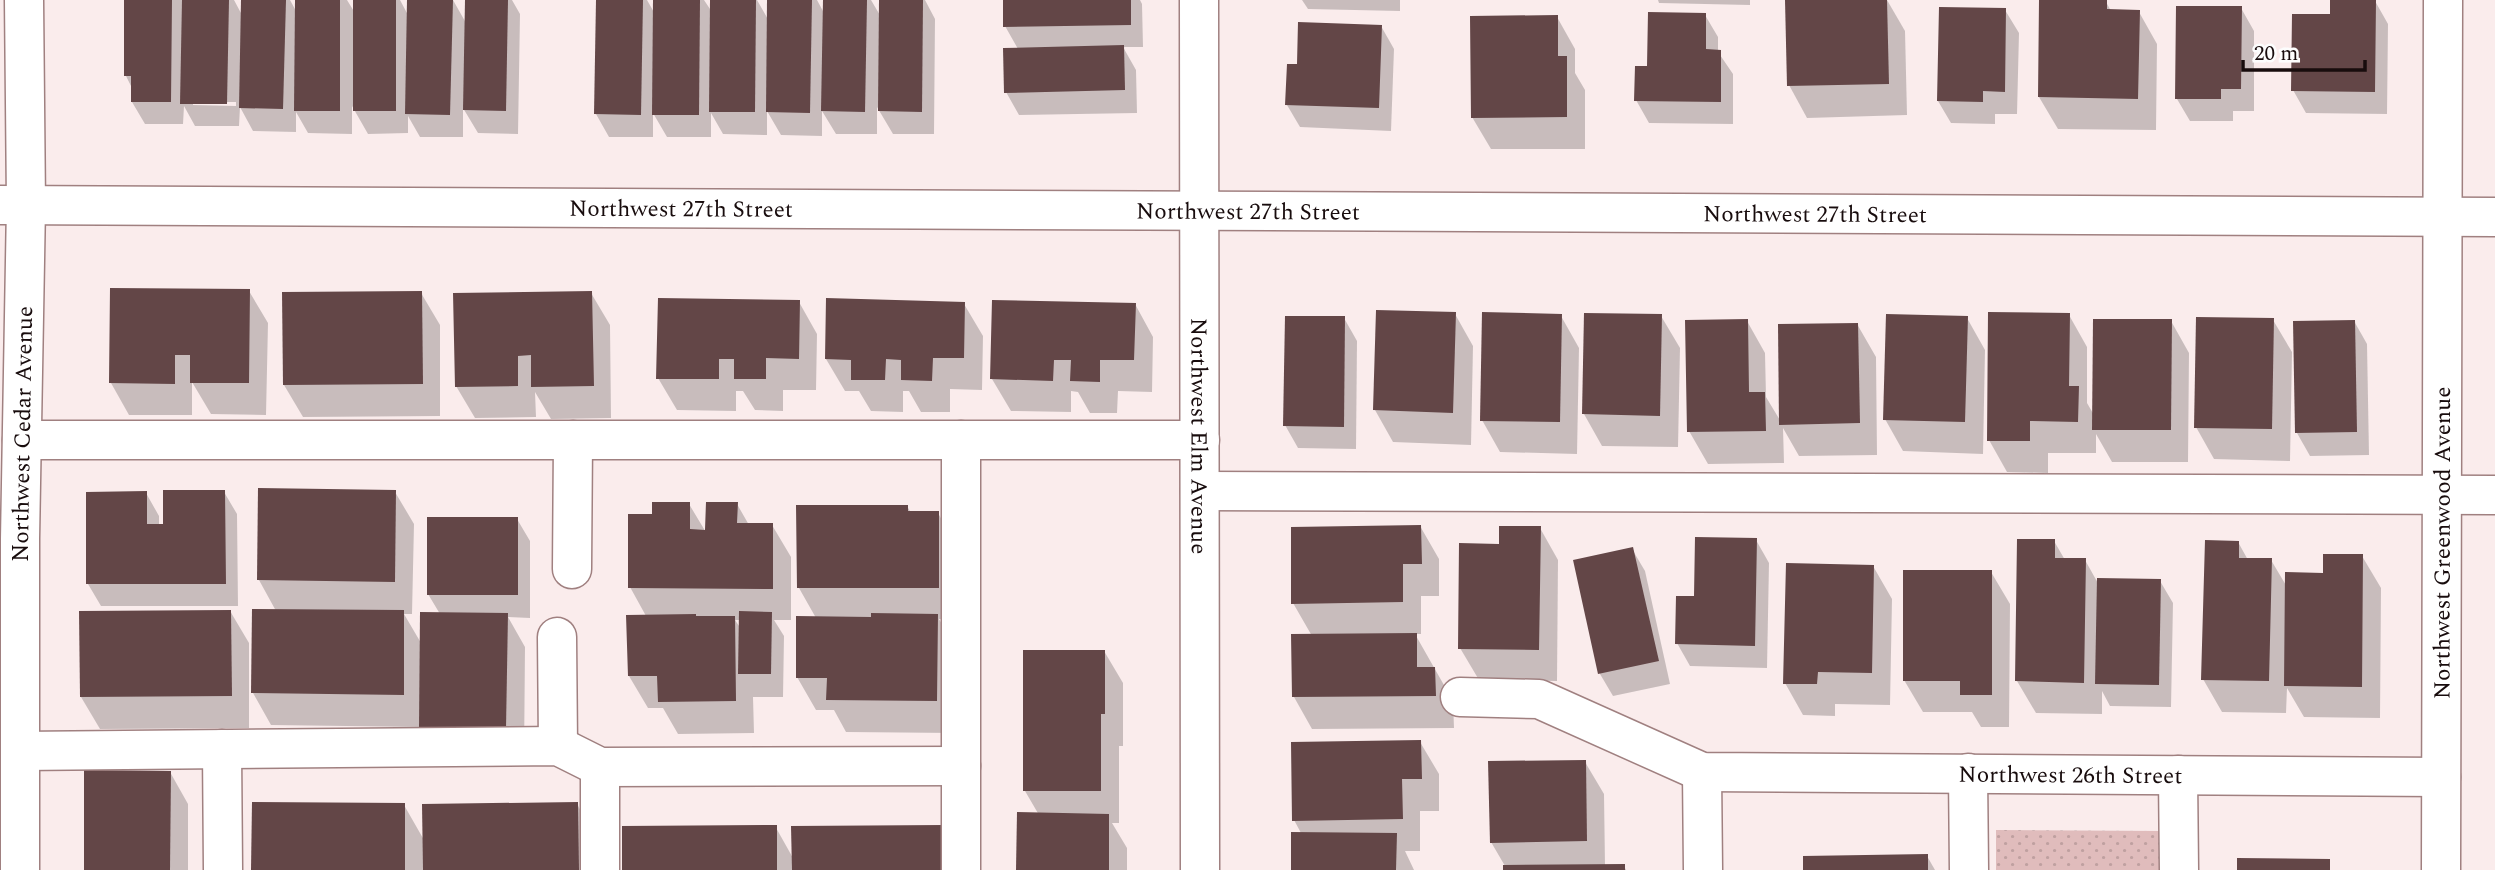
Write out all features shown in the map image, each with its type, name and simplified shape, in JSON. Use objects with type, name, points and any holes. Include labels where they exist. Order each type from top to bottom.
[{"type":"street","name":"Northwest Cedar Avenue","points":[[20,870],[20,751],[10,539],[22,440],[13,205],[24,0]]},
{"type":"street","name":"Northwest Elm Avenue","points":[[1199,0],[1200,870]]},
{"type":"street","name":"Northwest Greenwood Avenue","points":[[2441,870],[2443,0]]},
{"type":"street","name":"Northwest 27th Street","points":[[13,205],[2495,217]]},
{"type":"street","points":[[22,440],[1200,440]]},
{"type":"street","points":[[572,569],[573,440]]},
{"type":"street","points":[[961,440],[961,870]]},
{"type":"street","points":[[1200,491],[2495,495]]},
{"type":"street","points":[[557,637],[558,746]]},
{"type":"street","points":[[1460,697],[1539,699],[1702,772],[1703,870]]},
{"type":"street","points":[[20,751],[558,746],[600,767],[961,766]]},
{"type":"street","points":[[222,749],[223,870]]},
{"type":"street","points":[[600,767],[600,870]]},
{"type":"street","name":"Northwest 26th Street","points":[[1702,772],[2441,777]]},
{"type":"street","points":[[1968,774],[1969,870]]},
{"type":"street","points":[[2178,775],[2179,870]]},
{"type":"shaded area","points":[[1996,830],[2162,831],[2162,870],[1996,870]]},
{"type":"building","points":[[124,0],[172,0],[171,102],[131,102],[131,76],[124,76]]},
{"type":"building","points":[[182,0],[229,0],[227,104],[180,104]]},
{"type":"building","points":[[241,0],[286,0],[283,109],[239,108]]},
{"type":"building","points":[[295,0],[340,0],[340,111],[294,111]]},
{"type":"building","points":[[353,0],[396,0],[396,111],[353,111]]},
{"type":"building","points":[[407,0],[453,0],[450,115],[405,114]]},
{"type":"building","points":[[465,0],[508,0],[506,111],[463,110]]},
{"type":"building","points":[[596,0],[643,0],[641,115],[594,114]]},
{"type":"building","points":[[653,0],[700,0],[699,115],[652,115]]},
{"type":"building","points":[[710,0],[756,0],[755,112],[709,112]]},
{"type":"building","points":[[767,0],[812,0],[810,113],[766,112]]},
{"type":"building","points":[[823,0],[867,0],[865,112],[821,111]]},
{"type":"building","points":[[879,0],[923,0],[922,112],[878,111]]},
{"type":"building","points":[[1003,0],[1131,0],[1131,25],[1003,27]]},
{"type":"building","points":[[1785,0],[1887,0],[1889,84],[1787,86]]},
{"type":"building","points":[[2039,0],[2107,0],[2107,9],[2140,10],[2138,99],[2038,97]]},
{"type":"building","points":[[2330,0],[2376,0],[2375,92],[2291,91],[2292,14],[2330,14]]},
{"type":"building","points":[[2176,6],[2242,6],[2241,89],[2221,89],[2221,99],[2175,99]]},
{"type":"building","points":[[1939,7],[2006,8],[2005,92],[1983,91],[1983,102],[1937,101]]},
{"type":"building","points":[[1648,12],[1706,13],[1706,49],[1721,50],[1721,102],[1634,101],[1635,66],[1647,66]]},
{"type":"building","points":[[1558,15],[1558,56],[1567,56],[1567,117],[1471,118],[1470,16]]},
{"type":"building","points":[[1298,22],[1382,25],[1379,108],[1285,105],[1287,64],[1297,64]]},
{"type":"building","points":[[1124,45],[1125,90],[1004,93],[1003,48]]},
{"type":"building","points":[[110,288],[250,289],[249,383],[190,383],[190,355],[175,355],[175,384],[109,383]]},
{"type":"building","points":[[422,291],[423,384],[283,385],[282,292]]},
{"type":"building","points":[[592,291],[594,386],[531,387],[531,355],[518,356],[518,386],[455,387],[453,293]]},
{"type":"building","points":[[658,298],[800,300],[799,359],[766,358],[766,379],[734,379],[734,359],[719,359],[719,379],[656,379]]},
{"type":"building","points":[[826,298],[965,302],[964,358],[933,358],[932,381],[901,380],[901,360],[886,359],[885,380],[851,380],[851,360],[825,359]]},
{"type":"building","points":[[992,300],[1136,303],[1134,360],[1100,360],[1100,382],[1070,381],[1071,360],[1054,360],[1053,381],[990,379]]},
{"type":"building","points":[[1376,310],[1456,312],[1453,413],[1373,410]]},
{"type":"building","points":[[1482,312],[1562,314],[1560,422],[1480,421]]},
{"type":"building","points":[[1988,312],[2070,313],[2069,386],[2079,386],[2078,422],[2030,421],[2030,441],[1987,441]]},
{"type":"building","points":[[1584,313],[1662,314],[1660,416],[1582,414]]},
{"type":"building","points":[[1886,314],[1968,316],[1965,422],[1883,420]]},
{"type":"building","points":[[1285,316],[1345,316],[1344,427],[1283,426]]},
{"type":"building","points":[[2196,317],[2274,318],[2272,429],[2194,428]]},
{"type":"building","points":[[1748,319],[1749,392],[1765,392],[1766,431],[1687,432],[1685,320]]},
{"type":"building","points":[[2093,319],[2172,319],[2171,430],[2092,430]]},
{"type":"building","points":[[2355,320],[2357,432],[2295,433],[2293,321]]},
{"type":"building","points":[[1858,323],[1860,423],[1779,425],[1778,324]]},
{"type":"building","points":[[258,488],[396,490],[395,582],[257,580]]},
{"type":"building","points":[[163,490],[225,490],[226,584],[86,584],[86,492],[147,491],[147,524],[163,524]]},
{"type":"building","points":[[652,502],[690,502],[690,529],[705,530],[706,502],[738,502],[737,523],[773,523],[773,589],[628,588],[628,514],[652,514]]},
{"type":"building","points":[[796,505],[908,505],[908,511],[939,511],[939,588],[797,588]]},
{"type":"building","points":[[427,517],[518,517],[518,595],[427,595]]},
{"type":"building","points":[[1421,525],[1422,564],[1403,564],[1403,602],[1291,604],[1291,527]]},
{"type":"building","points":[[1499,526],[1541,526],[1539,650],[1458,649],[1459,543],[1499,544]]},
{"type":"building","points":[[1695,537],[1757,538],[1755,646],[1675,644],[1676,596],[1694,596]]},
{"type":"building","points":[[2017,539],[2055,539],[2055,558],[2086,558],[2084,683],[2015,681]]},
{"type":"building","points":[[2205,540],[2239,541],[2239,558],[2272,558],[2269,681],[2201,680]]},
{"type":"building","points":[[1633,547],[1659,661],[1598,674],[1573,560]]},
{"type":"building","points":[[2323,554],[2363,554],[2362,687],[2284,686],[2285,572],[2323,573]]},
{"type":"building","points":[[1786,563],[1874,565],[1872,673],[1818,672],[1817,684],[1783,684]]},
{"type":"building","points":[[1903,570],[1992,570],[1992,695],[1960,695],[1960,681],[1903,681]]},
{"type":"building","points":[[2097,578],[2161,579],[2159,685],[2095,684]]},
{"type":"building","points":[[252,609],[404,610],[404,695],[251,693]]},
{"type":"building","points":[[231,610],[232,696],[80,697],[79,611]]},
{"type":"building","points":[[739,611],[772,612],[771,674],[738,674]]},
{"type":"building","points":[[420,612],[508,613],[506,728],[419,727]]},
{"type":"building","points":[[871,613],[938,614],[937,701],[826,700],[827,678],[796,678],[796,616],[871,617]]},
{"type":"building","points":[[626,615],[735,616],[736,701],[658,702],[657,676],[628,676]]},
{"type":"building","points":[[1417,633],[1417,667],[1435,667],[1436,696],[1292,697],[1291,634]]},
{"type":"building","points":[[1023,650],[1105,650],[1105,714],[1101,714],[1101,791],[1023,791]]},
{"type":"building","points":[[1421,740],[1422,779],[1402,779],[1403,819],[1292,821],[1291,742]]},
{"type":"building","points":[[1586,760],[1587,841],[1490,843],[1488,761]]},
{"type":"building","points":[[84,770],[171,771],[170,870],[84,870]]},
{"type":"building","points":[[252,802],[405,803],[405,870],[251,870]]},
{"type":"building","points":[[578,802],[579,870],[423,870],[422,804]]},
{"type":"building","points":[[1017,812],[1109,814],[1109,870],[1016,870]]},
{"type":"building","points":[[777,825],[777,870],[622,870],[622,826]]},
{"type":"building","points":[[944,825],[944,870],[792,870],[791,826]]},
{"type":"building","points":[[1291,832],[1397,833],[1396,870],[1291,870]]},
{"type":"building","points":[[1928,854],[1928,870],[1803,870],[1803,856]]},
{"type":"building","points":[[2237,858],[2330,859],[2330,870],[2237,870]]},
{"type":"building","points":[[1625,864],[1625,870],[1503,870],[1503,865]]}]
